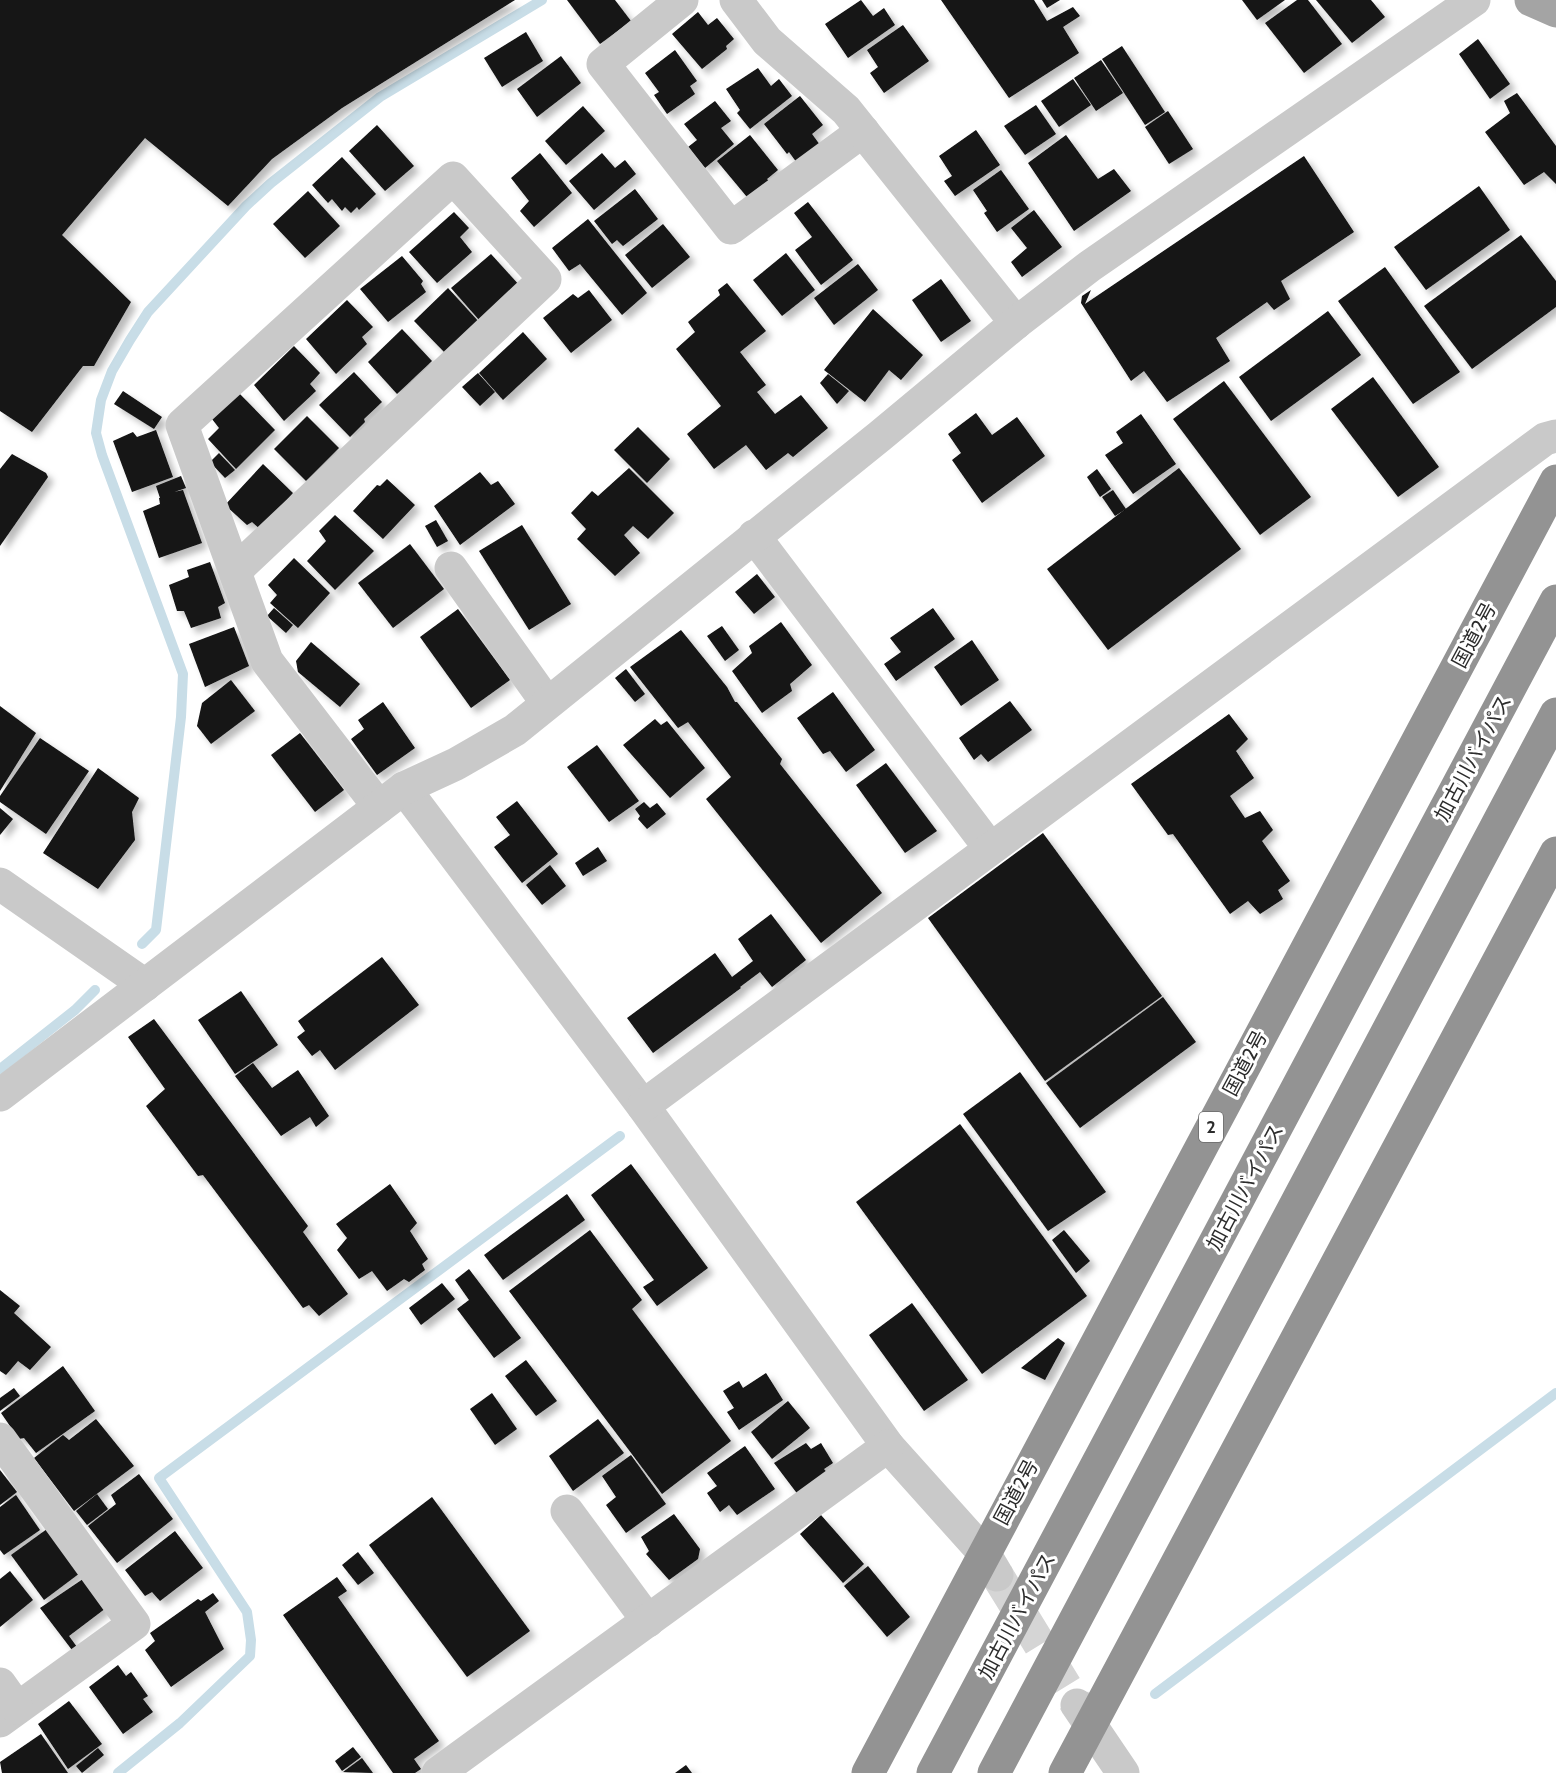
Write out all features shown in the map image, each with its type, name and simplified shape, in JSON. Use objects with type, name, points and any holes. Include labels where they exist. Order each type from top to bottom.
[{"type":"highway","name":"国道2号","points":[[867,1773],[990,1564],[1556,482]]},
{"type":"highway","name":"加古川バイパス","points":[[933,1773],[1556,601]]},
{"type":"highway","points":[[994,1773],[1556,714]]},
{"type":"highway","points":[[1065,1773],[1084,1715],[1556,853]]},
{"type":"main road","points":[[1531,0],[1556,11]]},
{"type":"street","points":[[682,0],[603,64],[731,228],[863,131]]},
{"type":"street","points":[[736,0],[767,41],[846,111],[1016,323]]},
{"type":"street","points":[[0,1095],[392,797],[515,730],[1016,323],[1090,266],[1474,0]]},
{"type":"street","points":[[235,571],[545,279],[453,178],[182,425],[267,661],[392,797],[643,1106],[888,1446],[990,1564]]},
{"type":"street","points":[[643,1106],[1545,439],[1556,436]]},
{"type":"street","points":[[754,536],[980,835]]},
{"type":"street","points":[[451,568],[547,703]]},
{"type":"street","points":[[0,884],[144,985]]},
{"type":"street","points":[[0,1439],[134,1624],[6,1704]]},
{"type":"street","points":[[438,1773],[888,1446]]},
{"type":"street","points":[[567,1511],[648,1621]]},
{"type":"street","points":[[1084,1715],[1123,1773]]},
{"type":"building","points":[[0,0],[515,0],[342,108],[272,159],[228,206],[145,138],[62,235],[131,302],[94,366],[83,366],[32,432],[0,411]]},
{"type":"building","points":[[567,0],[615,0],[631,21],[600,44]]},
{"type":"building","points":[[861,0],[873,16],[884,8],[895,25],[848,58],[825,24]]},
{"type":"building","points":[[941,0],[1034,0],[1047,21],[1073,7],[1080,16],[1063,27],[1079,53],[1009,98]]},
{"type":"building","points":[[1042,0],[1060,0],[1047,8]]},
{"type":"building","points":[[1242,0],[1285,0],[1257,20]]},
{"type":"building","points":[[1297,0],[1308,0],[1342,44],[1304,73],[1265,23]]},
{"type":"building","points":[[1316,0],[1371,0],[1385,17],[1352,43]]},
{"type":"building","points":[[698,12],[708,25],[717,18],[734,39],[726,46],[727,49],[702,69],[672,34]]},
{"type":"building","points":[[903,25],[929,61],[884,93],[870,73],[878,67],[867,50]]},
{"type":"building","points":[[526,32],[543,61],[502,87],[484,58]]},
{"type":"building","points":[[1478,39],[1510,84],[1490,99],[1459,54]]},
{"type":"building","points":[[1122,46],[1165,112],[1145,125],[1102,59]]},
{"type":"building","points":[[675,50],[697,81],[690,86],[695,94],[667,114],[654,95],[659,92],[645,73]]},
{"type":"building","points":[[561,56],[581,83],[537,117],[517,89]]},
{"type":"building","points":[[1101,60],[1123,93],[1096,111],[1074,78]]},
{"type":"building","points":[[758,68],[771,86],[779,79],[792,96],[750,129],[737,113],[740,110],[726,89]]},
{"type":"building","points":[[1073,79],[1091,105],[1059,127],[1041,101]]},
{"type":"building","points":[[1517,93],[1556,146],[1556,184],[1544,172],[1524,185],[1485,132],[1510,113],[1504,101]]},
{"type":"building","points":[[800,96],[823,125],[812,134],[820,145],[797,163],[789,152],[787,154],[764,124]]},
{"type":"building","points":[[715,101],[731,121],[721,128],[734,144],[705,168],[688,147],[697,140],[684,124]]},
{"type":"building","points":[[1036,105],[1056,134],[1025,155],[1004,126]]},
{"type":"building","points":[[583,106],[605,131],[566,165],[545,141]]},
{"type":"building","points":[[1168,111],[1193,149],[1169,164],[1145,127]]},
{"type":"building","points":[[377,125],[414,166],[385,191],[349,151]]},
{"type":"building","points":[[976,130],[1000,165],[955,196],[944,181],[952,176],[939,156]]},
{"type":"building","points":[[750,135],[778,170],[767,179],[774,187],[752,203],[717,161]]},
{"type":"building","points":[[1066,135],[1098,179],[1114,169],[1131,191],[1074,231],[1028,163]]},
{"type":"building","points":[[540,153],[572,193],[534,227],[520,211],[529,201],[511,178]]},
{"type":"building","points":[[602,153],[615,168],[625,160],[636,174],[594,210],[569,181]]},
{"type":"building","points":[[1304,156],[1354,232],[1281,281],[1290,299],[1274,310],[1267,302],[1216,338],[1230,361],[1167,402],[1144,371],[1131,381],[1081,303],[1082,296],[1091,290],[1085,304]]},
{"type":"building","points":[[342,157],[376,194],[359,210],[357,207],[351,213],[345,207],[342,211],[332,199],[328,203],[312,185]]},
{"type":"building","points":[[1001,170],[1029,209],[997,232],[984,213],[987,211],[973,190]]},
{"type":"building","points":[[1479,186],[1510,230],[1426,290],[1394,247]]},
{"type":"building","points":[[635,189],[658,219],[623,246],[617,240],[612,244],[594,221]]},
{"type":"building","points":[[308,191],[340,226],[305,258],[273,224]]},
{"type":"building","points":[[808,202],[853,260],[821,285],[795,250],[812,237],[794,213]]},
{"type":"building","points":[[1034,210],[1062,247],[1022,277],[1011,262],[1027,248],[1011,228]]},
{"type":"building","points":[[454,212],[469,228],[460,237],[472,252],[437,283],[409,252]]},
{"type":"building","points":[[588,219],[647,293],[622,315],[580,264],[569,271],[552,248]]},
{"type":"building","points":[[663,224],[690,257],[652,288],[625,255]]},
{"type":"building","points":[[1521,235],[1556,281],[1556,307],[1472,369],[1424,306]]},
{"type":"building","points":[[786,253],[815,290],[782,316],[753,280]]},
{"type":"building","points":[[491,254],[520,286],[480,321],[451,288]]},
{"type":"building","points":[[402,256],[423,281],[421,284],[426,292],[388,322],[360,289]]},
{"type":"building","points":[[858,264],[878,290],[834,325],[814,298]]},
{"type":"building","points":[[1385,267],[1460,372],[1413,404],[1338,301]]},
{"type":"building","points":[[941,279],[971,321],[941,342],[912,300]]},
{"type":"building","points":[[727,283],[766,331],[740,352],[766,385],[757,392],[775,414],[801,395],[828,428],[793,457],[788,453],[766,470],[746,445],[714,469],[687,434],[721,406],[676,349],[695,332],[688,322],[720,295],[718,290]]},
{"type":"building","points":[[448,288],[479,322],[445,353],[414,321]]},
{"type":"building","points":[[589,290],[612,320],[571,353],[543,318],[573,294],[578,298]]},
{"type":"building","points":[[347,300],[373,327],[362,337],[367,344],[336,374],[306,339]]},
{"type":"building","points":[[873,309],[923,355],[901,380],[889,370],[865,402],[824,370]]},
{"type":"building","points":[[1328,311],[1361,355],[1271,421],[1239,377]]},
{"type":"building","points":[[402,329],[432,361],[397,394],[368,362]]},
{"type":"building","points":[[523,332],[547,359],[503,400],[479,373]]},
{"type":"building","points":[[294,346],[320,373],[310,384],[316,391],[284,421],[254,385]]},
{"type":"building","points":[[354,372],[382,402],[364,419],[365,422],[350,437],[319,405]]},
{"type":"building","points":[[478,373],[495,392],[480,406],[462,387]]},
{"type":"building","points":[[828,374],[849,391],[837,404],[820,383]]},
{"type":"building","points":[[1373,377],[1439,467],[1398,497],[1331,409]]},
{"type":"building","points":[[1224,381],[1311,497],[1260,535],[1173,419]]},
{"type":"building","points":[[123,391],[162,417],[154,429],[114,404]]},
{"type":"building","points":[[238,392],[275,430],[236,469],[208,439],[219,428],[212,419]]},
{"type":"building","points":[[976,413],[992,435],[1017,417],[1045,456],[982,503],[952,460],[961,453],[948,434]]},
{"type":"building","points":[[1141,414],[1176,464],[1133,494],[1105,455],[1123,443],[1116,432]]},
{"type":"building","points":[[307,416],[339,448],[306,481],[274,449]]},
{"type":"building","points":[[638,427],[670,459],[647,483],[614,450]]},
{"type":"building","points":[[156,430],[173,477],[132,492],[113,441],[133,432],[137,437]]},
{"type":"building","points":[[219,453],[235,470],[225,478],[210,462]]},
{"type":"building","points":[[12,454],[46,473],[48,477],[0,546],[0,469]]},
{"type":"building","points":[[263,464],[293,493],[260,529],[252,522],[247,525],[225,505]]},
{"type":"building","points":[[629,468],[674,513],[648,539],[633,526],[624,535],[640,553],[615,576],[577,539],[586,529],[571,513],[592,491],[598,496]]},
{"type":"building","points":[[1179,468],[1241,549],[1108,650],[1047,569]]},
{"type":"building","points":[[1097,469],[1111,489],[1100,497],[1087,477]]},
{"type":"building","points":[[480,472],[491,485],[498,481],[515,504],[460,545],[434,506]]},
{"type":"building","points":[[181,476],[186,488],[174,492],[183,490],[202,543],[159,558],[143,511],[160,504],[156,486]]},
{"type":"building","points":[[387,479],[415,505],[383,539],[353,511],[377,485],[380,486]]},
{"type":"building","points":[[1113,490],[1126,509],[1115,516],[1102,497]]},
{"type":"building","points":[[335,515],[374,551],[335,590],[307,561],[326,541],[319,531]]},
{"type":"building","points":[[436,520],[448,541],[437,547],[425,526]]},
{"type":"building","points":[[522,525],[571,604],[529,630],[479,551]]},
{"type":"building","points":[[410,544],[444,589],[393,628],[358,583]]},
{"type":"building","points":[[294,558],[330,593],[298,628],[270,603],[277,595],[268,585]]},
{"type":"building","points":[[210,562],[225,603],[218,607],[221,618],[191,628],[184,611],[177,611],[169,585],[189,577],[187,570]]},
{"type":"building","points":[[757,574],[775,597],[754,614],[735,592]]},
{"type":"building","points":[[274,608],[293,625],[286,633],[267,616]]},
{"type":"building","points":[[933,608],[955,639],[896,681],[884,664],[901,652],[890,638]]},
{"type":"building","points":[[458,609],[510,680],[471,708],[420,637]]},
{"type":"building","points":[[781,622],[812,665],[790,684],[792,691],[762,713],[732,671],[752,653],[749,646]]},
{"type":"building","points":[[722,626],[739,650],[725,661],[707,636]]},
{"type":"building","points":[[234,627],[249,666],[205,687],[189,644]]},
{"type":"building","points":[[681,630],[727,687],[735,702],[782,759],[780,764],[882,893],[821,943],[706,799],[731,777],[688,722],[678,728],[630,667]]},
{"type":"building","points":[[972,640],[999,680],[961,706],[934,667]]},
{"type":"building","points":[[311,642],[360,684],[340,707],[298,672],[296,661]]},
{"type":"building","points":[[626,669],[645,694],[635,702],[615,678]]},
{"type":"building","points":[[231,680],[255,711],[211,744],[197,726],[202,703]]},
{"type":"building","points":[[833,692],[875,750],[846,772],[830,751],[823,754],[797,718]]},
{"type":"building","points":[[1010,701],[1032,730],[988,762],[981,754],[974,760],[959,738]]},
{"type":"building","points":[[383,702],[415,748],[377,775],[351,739],[364,729],[358,720]]},
{"type":"building","points":[[0,706],[36,733],[0,791]]},
{"type":"building","points":[[1229,714],[1248,739],[1236,751],[1254,778],[1230,796],[1245,818],[1260,811],[1273,830],[1262,841],[1290,881],[1278,890],[1283,899],[1260,914],[1248,901],[1230,914],[1173,834],[1168,835],[1131,784]]},
{"type":"building","points":[[655,719],[661,725],[667,721],[705,768],[670,798],[623,745]]},
{"type":"building","points":[[300,733],[344,790],[315,812],[271,755]]},
{"type":"building","points":[[40,738],[89,771],[46,834],[0,802],[0,796]]},
{"type":"building","points":[[597,745],[639,801],[609,822],[567,767]]},
{"type":"building","points":[[886,763],[937,831],[905,853],[856,785]]},
{"type":"building","points":[[98,768],[139,798],[132,812],[135,840],[98,889],[43,853]]},
{"type":"building","points":[[517,801],[558,854],[522,883],[494,847],[510,835],[496,817]]},
{"type":"building","points":[[644,802],[650,808],[657,803],[666,814],[647,829],[638,819],[640,816],[635,809]]},
{"type":"building","points":[[0,808],[13,819],[0,835]]},
{"type":"building","points":[[1043,833],[1162,996],[1045,1081],[928,918]]},
{"type":"building","points":[[598,847],[607,861],[583,876],[575,863]]},
{"type":"building","points":[[550,865],[566,886],[542,905],[526,885]]},
{"type":"building","points":[[771,914],[806,960],[772,987],[760,972],[653,1053],[627,1018],[715,953],[732,977],[753,961],[738,939]]},
{"type":"building","points":[[382,957],[419,1005],[335,1070],[320,1050],[312,1056],[297,1037],[305,1031],[298,1021]]},
{"type":"building","points":[[241,991],[278,1045],[235,1074],[198,1020]]},
{"type":"building","points":[[1163,997],[1196,1042],[1080,1128],[1046,1083]]},
{"type":"building","points":[[154,1019],[308,1226],[303,1232],[348,1294],[319,1316],[309,1305],[303,1308],[203,1175],[198,1176],[146,1106],[165,1089],[128,1037]]},
{"type":"building","points":[[253,1063],[272,1088],[298,1070],[329,1116],[316,1127],[310,1117],[281,1136],[235,1076]]},
{"type":"building","points":[[1020,1072],[1106,1192],[1048,1231],[963,1114]]},
{"type":"building","points":[[960,1124],[1087,1296],[982,1374],[856,1202]]},
{"type":"building","points":[[631,1164],[708,1268],[657,1306],[643,1287],[654,1280],[591,1195]]},
{"type":"building","points":[[390,1184],[417,1223],[410,1231],[428,1259],[422,1264],[425,1270],[409,1282],[404,1279],[387,1291],[372,1271],[359,1279],[337,1250],[347,1238],[336,1224]]},
{"type":"building","points":[[567,1194],[585,1220],[503,1280],[484,1255]]},
{"type":"building","points":[[590,1230],[642,1300],[632,1309],[731,1441],[662,1494],[509,1291]]},
{"type":"building","points":[[1064,1230],[1090,1261],[1076,1273],[1052,1240]]},
{"type":"building","points":[[469,1269],[521,1338],[494,1358],[457,1309],[469,1300],[455,1280]]},
{"type":"building","points":[[442,1283],[455,1299],[421,1325],[409,1308]]},
{"type":"building","points":[[0,1290],[20,1306],[14,1313],[51,1347],[30,1370],[18,1361],[6,1375],[0,1371]]},
{"type":"building","points":[[912,1303],[968,1380],[924,1411],[869,1335]]},
{"type":"building","points":[[1058,1338],[1065,1343],[1045,1380],[1021,1368]]},
{"type":"building","points":[[526,1360],[557,1401],[536,1416],[505,1376]]},
{"type":"building","points":[[63,1366],[95,1411],[36,1453],[24,1438],[19,1439],[1,1413]]},
{"type":"building","points":[[766,1373],[783,1400],[739,1430],[727,1412],[734,1408],[723,1391],[739,1381],[743,1388]]},
{"type":"building","points":[[14,1388],[20,1396],[0,1411],[0,1398]]},
{"type":"building","points":[[492,1393],[517,1429],[495,1445],[470,1409]]},
{"type":"building","points":[[788,1401],[810,1428],[772,1459],[751,1432]]},
{"type":"building","points":[[96,1419],[134,1466],[74,1511],[34,1458],[63,1435],[69,1440]]},
{"type":"building","points":[[598,1419],[624,1453],[573,1491],[549,1456]]},
{"type":"building","points":[[806,1443],[811,1449],[821,1443],[833,1463],[824,1469],[828,1474],[799,1496],[774,1463]]},
{"type":"building","points":[[745,1446],[775,1489],[737,1515],[729,1505],[720,1512],[707,1493],[717,1486],[707,1473]]},
{"type":"building","points":[[631,1455],[666,1504],[626,1533],[606,1505],[616,1497],[602,1476]]},
{"type":"building","points":[[0,1470],[17,1492],[0,1505]]},
{"type":"building","points":[[139,1474],[173,1519],[117,1563],[88,1526],[116,1504],[111,1495]]},
{"type":"building","points":[[97,1494],[108,1509],[87,1525],[76,1511]]},
{"type":"building","points":[[16,1495],[40,1530],[4,1555],[0,1550],[0,1507]]},
{"type":"building","points":[[432,1497],[530,1631],[467,1677],[369,1545]]},
{"type":"building","points":[[674,1514],[700,1549],[698,1559],[669,1580],[646,1554],[649,1551],[641,1537]]},
{"type":"building","points":[[821,1515],[864,1564],[843,1583],[800,1534]]},
{"type":"building","points":[[47,1529],[80,1573],[44,1600],[11,1555]]},
{"type":"building","points":[[175,1531],[203,1568],[160,1601],[152,1592],[145,1596],[125,1570]]},
{"type":"building","points":[[358,1552],[374,1573],[358,1585],[342,1565]]},
{"type":"building","points":[[868,1566],[910,1617],[887,1637],[844,1586]]},
{"type":"building","points":[[10,1571],[33,1600],[0,1627],[0,1579]]},
{"type":"building","points":[[337,1577],[347,1591],[338,1597],[439,1741],[414,1759],[421,1769],[415,1773],[393,1773],[283,1615]]},
{"type":"building","points":[[83,1579],[106,1608],[69,1636],[77,1647],[72,1650],[40,1608]]},
{"type":"building","points":[[213,1593],[219,1601],[205,1612],[224,1649],[171,1687],[145,1650],[155,1641],[150,1633],[198,1599],[201,1601]]},
{"type":"building","points":[[118,1665],[126,1676],[131,1672],[148,1696],[143,1699],[153,1712],[123,1734],[89,1687]]},
{"type":"building","points":[[69,1701],[102,1744],[68,1769],[38,1724]]},
{"type":"building","points":[[41,1734],[68,1773],[2,1773],[0,1762]]},
{"type":"building","points":[[353,1747],[361,1757],[342,1771],[335,1761]]},
{"type":"building","points":[[98,1748],[104,1755],[82,1773],[76,1766]]},
{"type":"building","points":[[362,1758],[373,1773],[343,1772]]},
{"type":"building","points":[[686,1765],[692,1773],[675,1773]]},
{"type":"waterway","points":[[142,944],[156,930],[181,717],[183,674],[102,455],[96,433],[101,400],[112,371],[148,312],[246,206],[271,183],[380,97],[542,0]]},
{"type":"waterway","points":[[0,1069],[75,1010],[95,990]]},
{"type":"waterway","points":[[118,1773],[180,1723],[250,1656],[251,1640],[247,1612],[159,1478],[620,1136]]},
{"type":"waterway","points":[[1155,1694],[1556,1393]]},
{"type":"tunnel","points":[[997,1575],[1077,1705]]}]
